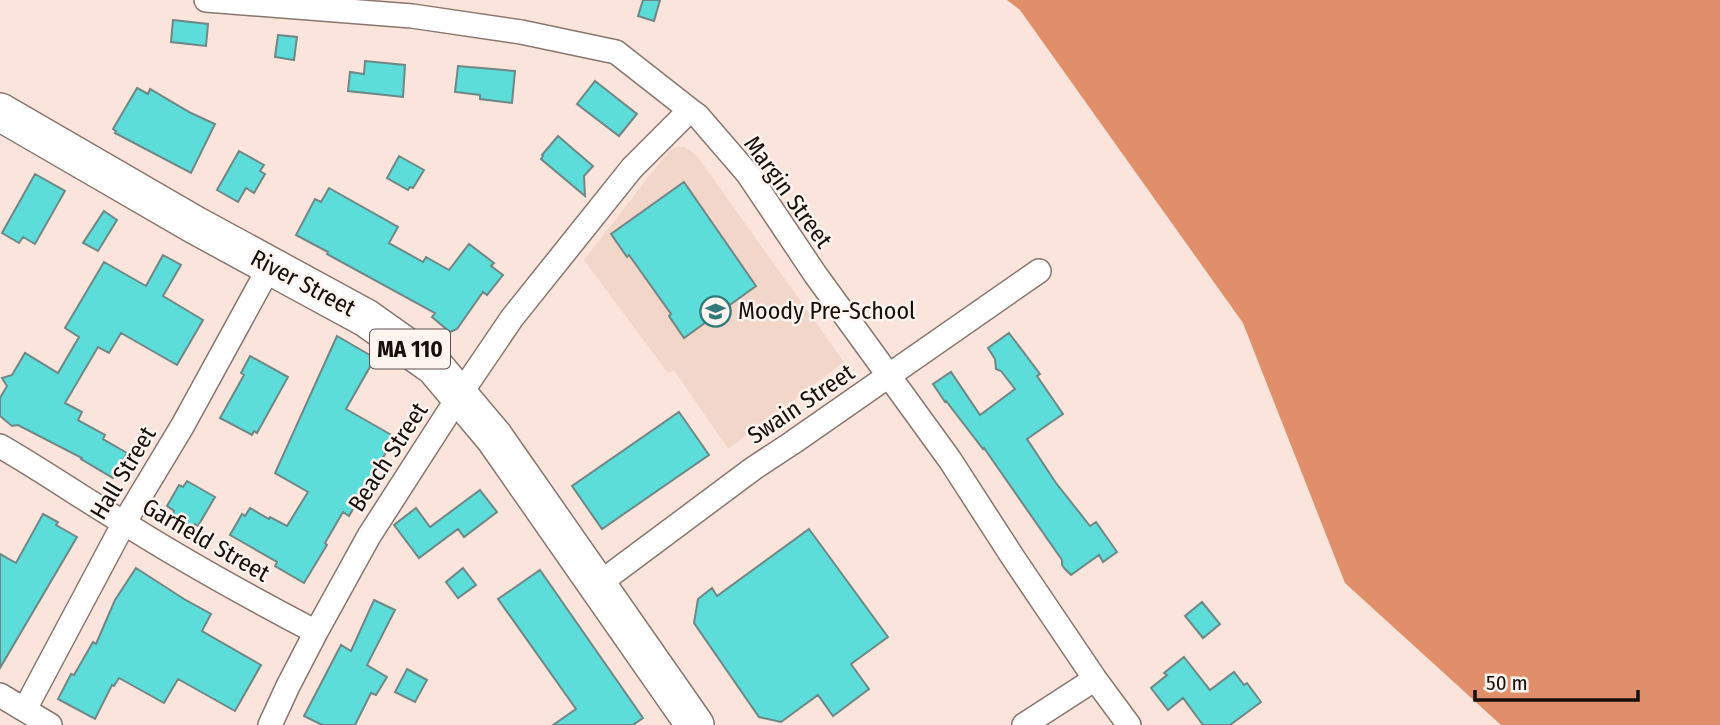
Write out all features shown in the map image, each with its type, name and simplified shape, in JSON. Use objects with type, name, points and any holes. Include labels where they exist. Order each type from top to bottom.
[{"type":"main road","name":"River Street","points":[[0,112],[195,225],[366,317],[435,366],[494,437],[691,723]]},
{"type":"street","name":"Margin Street","points":[[206,0],[412,16],[521,32],[616,52],[698,116],[748,174],[815,274],[950,460],[1012,556],[1129,725]]},
{"type":"street","name":"Beach Street","points":[[270,725],[316,632],[369,536],[512,318],[632,168],[690,110]]},
{"type":"street","name":"Hall Street","points":[[25,709],[124,523],[183,425],[270,266]]},
{"type":"street","name":"Swain Street","points":[[597,585],[754,468],[1039,271]]},
{"type":"street","name":"Garfield Street","points":[[0,446],[124,523],[316,632]]},
{"type":"street","points":[[1024,725],[1096,679]]},
{"type":"street","points":[[0,695],[50,725]]},
{"type":"shaded area","points":[[1007,0],[1720,0],[1720,725],[1501,725],[1345,583],[1243,323],[1020,10]]},
{"type":"shaded area","name":"Moody Pre-School","points":[[685,147],[697,156],[844,362],[728,449],[674,370],[668,373],[584,260],[660,162],[670,150]]},
{"type":"building","points":[[643,0],[660,0],[654,21],[638,16]]},
{"type":"building","points":[[173,20],[208,24],[206,46],[171,42]]},
{"type":"building","points":[[278,35],[297,37],[294,60],[275,57]]},
{"type":"building","points":[[365,61],[405,65],[403,97],[348,91],[350,72],[364,74]]},
{"type":"building","points":[[458,66],[515,71],[512,103],[480,99],[480,95],[455,92]]},
{"type":"building","points":[[595,81],[637,114],[619,136],[577,104]]},
{"type":"building","points":[[137,88],[148,94],[150,89],[215,124],[191,173],[115,133],[113,129]]},
{"type":"building","points":[[558,136],[593,166],[584,176],[585,196],[541,159]]},
{"type":"building","points":[[239,151],[264,165],[260,171],[265,174],[254,193],[246,188],[238,202],[217,190]]},
{"type":"building","points":[[399,156],[424,170],[413,188],[408,190],[387,178]]},
{"type":"building","points":[[35,174],[65,191],[35,244],[23,237],[19,243],[2,233]]},
{"type":"building","points":[[684,182],[756,286],[684,338],[669,316],[671,314],[611,234]]},
{"type":"building","points":[[329,188],[398,227],[389,243],[423,262],[426,257],[449,270],[469,244],[494,263],[491,266],[503,275],[487,295],[483,292],[457,329],[450,332],[432,317],[435,313],[296,235],[315,199],[321,202]]},
{"type":"building","points":[[104,211],[117,220],[98,251],[83,243]]},
{"type":"building","points":[[163,255],[181,265],[163,296],[203,320],[177,365],[121,333],[109,353],[98,347],[65,403],[82,412],[78,420],[105,435],[103,439],[127,453],[113,478],[82,458],[18,425],[12,426],[0,416],[0,398],[7,386],[2,378],[12,375],[25,353],[58,373],[79,337],[65,328],[104,262],[146,286]]},
{"type":"building","points":[[1009,333],[1040,374],[1037,376],[1063,414],[1027,439],[1056,483],[1090,526],[1096,522],[1117,552],[1103,562],[1099,555],[1071,575],[984,448],[933,384],[951,372],[980,415],[1015,389],[1001,371],[996,369],[995,359],[988,348]]},
{"type":"building","points":[[337,336],[375,358],[346,409],[395,437],[349,516],[343,512],[304,583],[275,566],[277,562],[230,535],[242,514],[245,516],[250,508],[287,526],[308,492],[275,473]]},
{"type":"building","points":[[250,356],[288,377],[257,433],[254,431],[252,435],[220,418],[244,375],[241,373]]},
{"type":"building","points":[[679,412],[709,455],[602,529],[572,486]]},
{"type":"building","points":[[187,481],[215,497],[198,526],[195,524],[192,528],[172,516],[174,511],[167,506],[179,485],[183,487]]},
{"type":"building","points":[[480,490],[497,512],[464,537],[458,529],[419,558],[394,525],[416,508],[430,527]]},
{"type":"building","points":[[43,514],[77,537],[0,668],[0,554],[16,563]]},
{"type":"building","points":[[809,529],[888,637],[851,664],[869,689],[833,716],[818,695],[781,722],[759,717],[694,623],[698,599],[712,588],[717,596]]},
{"type":"building","points":[[136,568],[211,614],[202,631],[261,665],[235,711],[178,679],[164,703],[119,678],[114,686],[112,685],[95,719],[58,699],[93,642],[96,644],[115,600]]},
{"type":"building","points":[[463,568],[476,585],[458,598],[446,582]]},
{"type":"building","points":[[540,570],[643,718],[633,725],[553,725],[576,709],[498,599]]},
{"type":"building","points":[[374,600],[395,610],[367,665],[387,677],[376,695],[371,693],[355,725],[322,725],[304,716],[341,645],[351,651]]},
{"type":"building","points":[[1202,602],[1220,624],[1203,638],[1185,616]]},
{"type":"building","points":[[1184,657],[1210,690],[1234,672],[1244,685],[1247,683],[1261,702],[1230,725],[1203,725],[1183,698],[1168,710],[1151,688]]},
{"type":"building","points":[[407,669],[427,680],[415,702],[395,692]]},
{"type":"place","name":"Moody Pre-School","points":[[715,311]]}]
